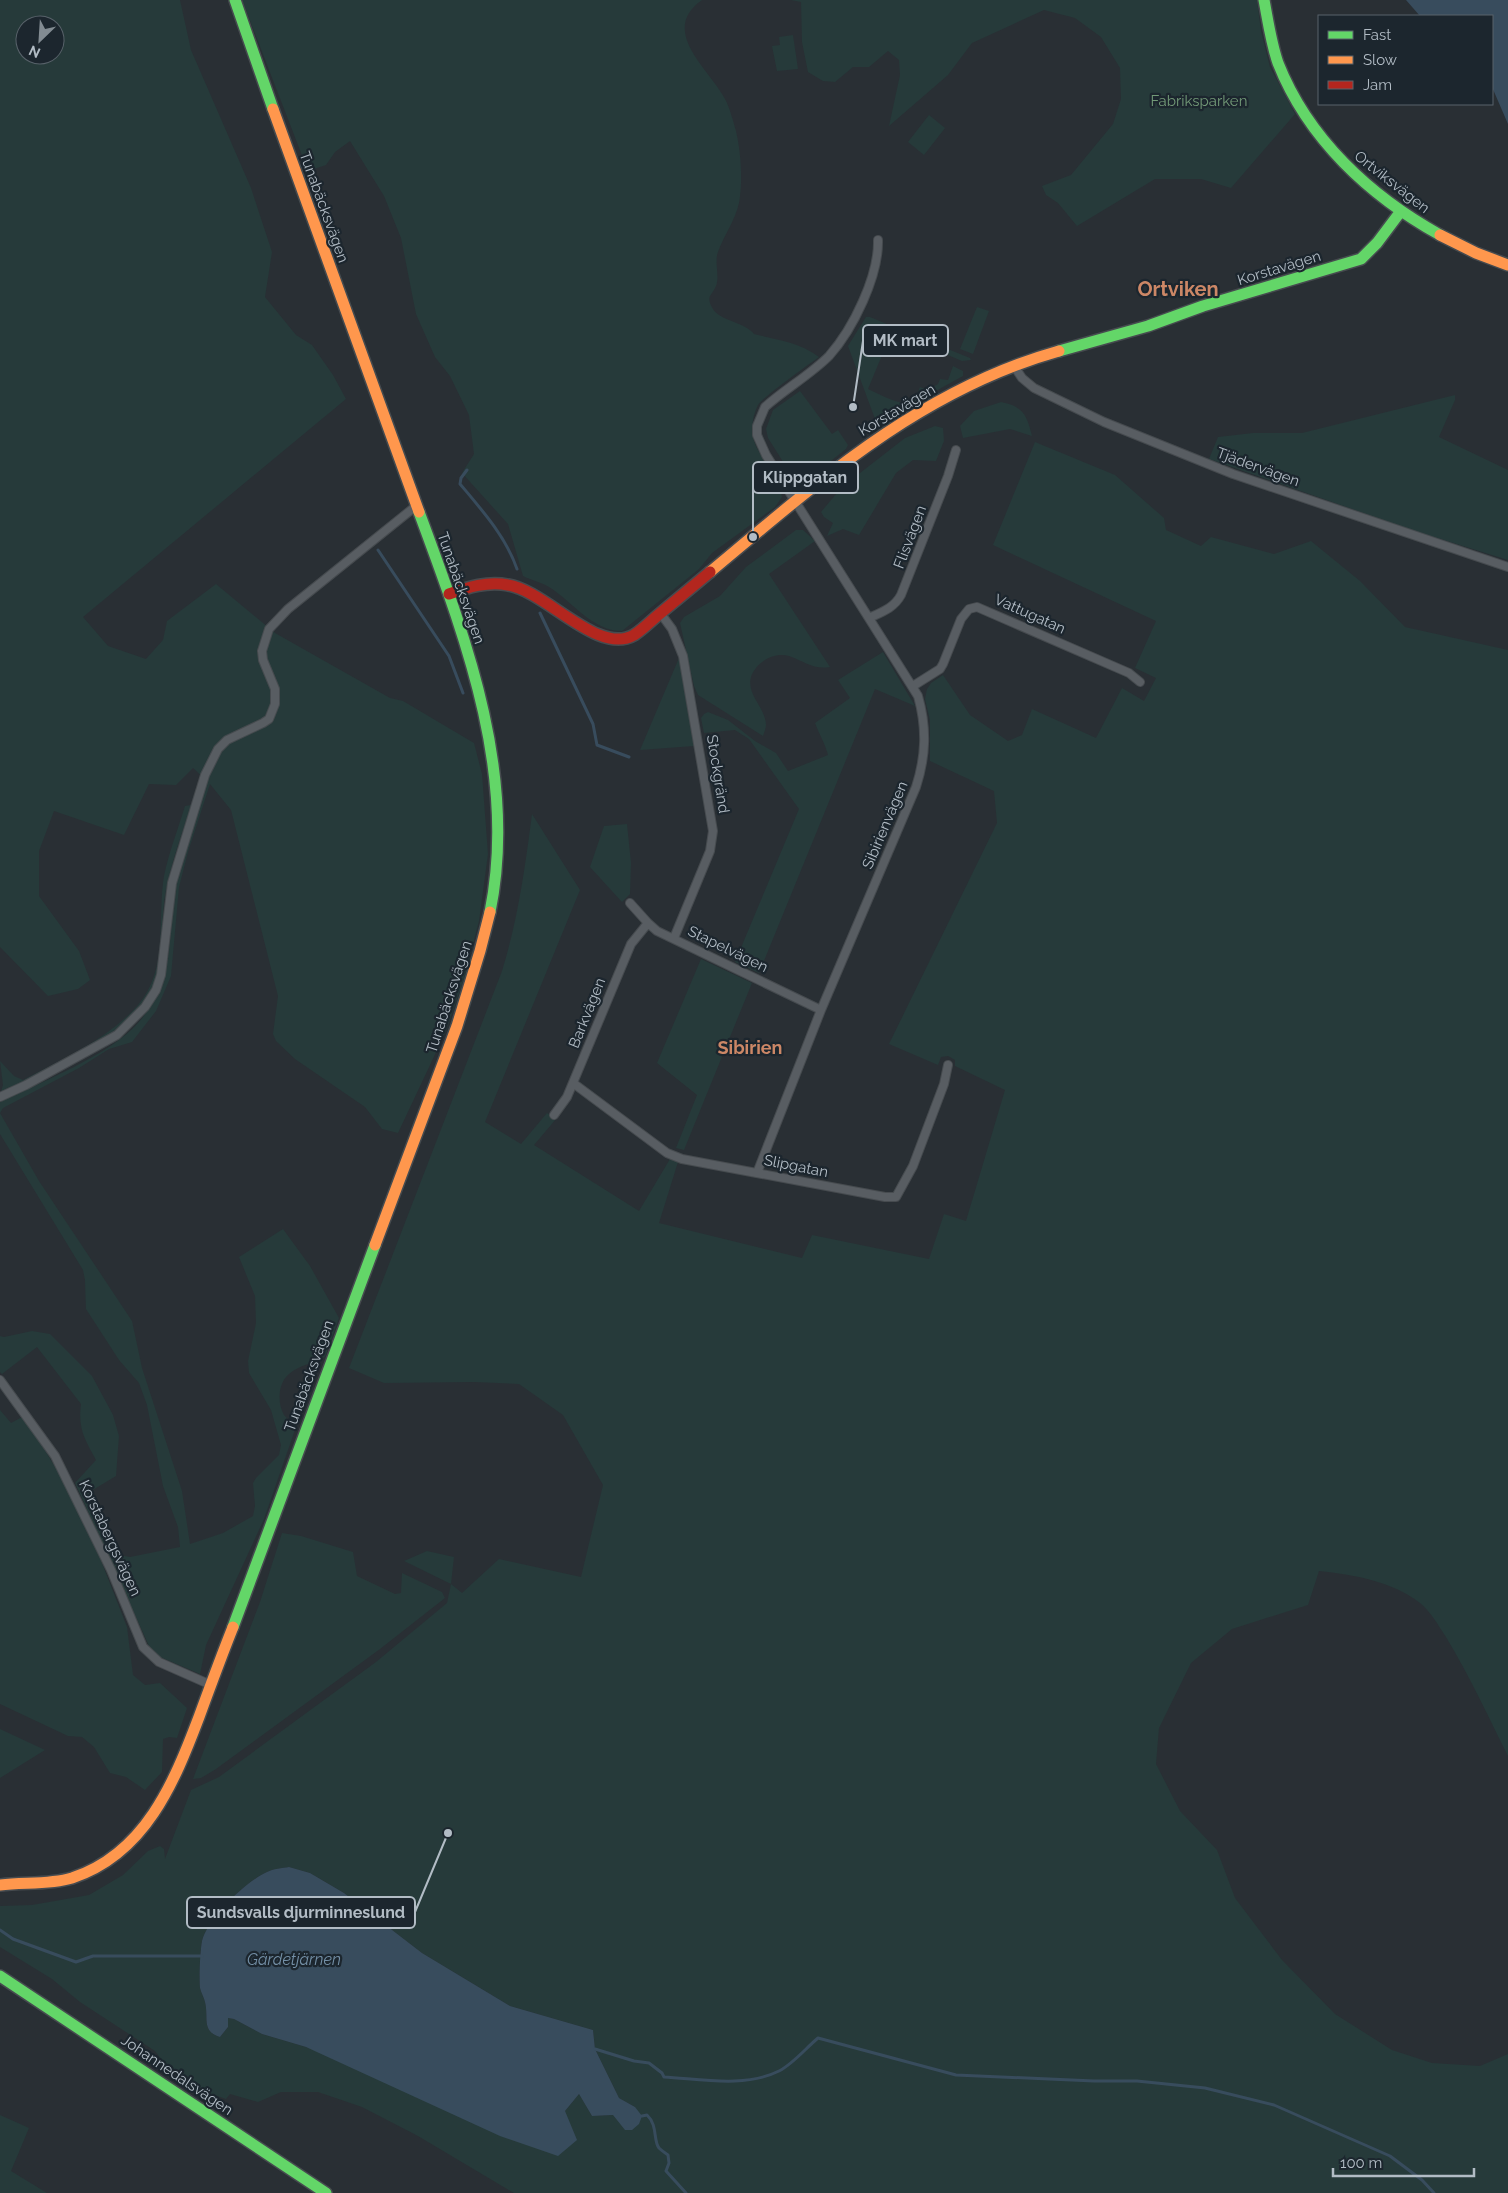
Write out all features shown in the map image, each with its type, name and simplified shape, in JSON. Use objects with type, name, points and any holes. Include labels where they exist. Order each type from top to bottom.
[{"type":"street","name":"Tunabäcksvägen","points":[[0,1885],[54,1882],[73,1878],[100,1868],[132,1844],[154,1815],[174,1776],[210,1685],[456,1026],[472,981],[490,914],[496,874],[498,823],[494,759],[476,678],[449,594],[235,0]]},
{"type":"street","name":"Ortviksvägen","points":[[1264,0],[1267,25],[1287,85],[1300,110],[1345,167],[1400,211],[1457,245],[1508,265]]},
{"type":"street","name":"Korstavägen","points":[[449,594],[467,588],[494,583],[524,588],[552,604],[595,636],[615,641],[633,636],[794,502],[859,451],[912,415],[978,381],[1038,357],[1148,326],[1203,306],[1352,263],[1371,251],[1400,211]]},
{"type":"street","name":"Sibirienvägen","points":[[757,1173],[821,1010],[916,787],[922,767],[925,739],[923,714],[918,696],[794,502],[766,455],[757,435],[760,416],[771,401],[828,356],[848,330],[870,283],[879,255],[878,240]]},
{"type":"street","name":"Tjädervägen","points":[[1014,366],[1022,378],[1034,388],[1104,422],[1239,476],[1508,567]]},
{"type":"street","name":"Flisvägen","points":[[869,618],[889,608],[897,602],[901,595],[948,476],[956,450]]},
{"type":"street","points":[[0,1097],[26,1085],[117,1035],[145,1008],[156,990],[161,975],[172,883],[205,775],[223,744],[227,740],[264,723],[269,719],[275,704],[275,689],[263,660],[262,650],[269,628],[288,609],[416,506]]},
{"type":"street","name":"Vattugatan","points":[[913,686],[940,669],[961,619],[969,608],[976,607],[1129,673],[1140,682]]},
{"type":"street","name":"Stockgränd","points":[[661,614],[672,630],[683,656],[713,830],[710,851],[674,938]]},
{"type":"street","name":"Stapelvägen","points":[[630,903],[648,924],[657,930],[821,1010]]},
{"type":"street","name":"Barkvägen","points":[[554,1115],[574,1083],[631,944],[648,924]]},
{"type":"street","name":"Slipgatan","points":[[574,1083],[667,1153],[682,1159],[885,1197],[896,1197],[916,1157],[944,1084],[948,1065]]},
{"type":"street","name":"Korstabergsvägen","points":[[0,1380],[55,1456],[111,1570],[143,1647],[159,1662],[210,1685]]},
{"type":"street","name":"Johannedalsvägen","points":[[0,1972],[11,1982]]},
{"type":"street","name":"Johannedalsvägen","points":[[0,1976],[326,2193]]},
{"type":"green space","points":[[0,0],[180,0],[191,50],[251,188],[272,252],[265,297],[296,335],[312,345],[333,375],[346,399],[83,617],[108,646],[146,659],[163,640],[167,621],[216,584],[275,633],[390,698],[403,701],[474,743],[482,774],[488,854],[479,921],[464,979],[446,1031],[398,1133],[382,1129],[365,1107],[295,1059],[276,1041],[273,1034],[278,996],[231,810],[210,784],[179,887],[171,976],[156,1011],[132,1042],[109,1049],[79,1068],[3,1108],[0,1113],[0,1102],[92,1057],[126,1035],[151,1006],[160,988],[169,951],[178,872],[207,781],[193,768],[176,785],[149,784],[124,835],[54,811],[39,851],[39,896],[79,951],[90,980],[78,989],[48,996],[0,947]]},
{"type":"green space","points":[[242,0],[702,0],[690,12],[685,24],[686,37],[691,50],[718,88],[728,106],[738,140],[741,176],[739,203],[718,252],[717,282],[709,299],[716,313],[745,327],[754,334],[796,345],[819,357],[762,401],[758,405],[754,416],[752,428],[755,445],[776,478],[781,490],[782,497],[775,507],[712,553],[699,569],[622,631],[611,630],[592,621],[549,587],[523,576],[508,524],[462,473],[474,454],[469,415],[450,376],[435,357],[416,314],[401,238],[384,196],[350,141],[335,152],[326,165],[308,171]]},
{"type":"green space","name":"Fabriksparken","points":[[791,0],[1257,0],[1261,31],[1270,67],[1295,114],[1231,188],[1201,179],[1155,179],[1077,226],[1058,203],[1046,195],[1042,186],[1071,175],[1113,124],[1121,99],[1120,68],[1101,37],[1075,18],[1044,10],[972,43],[948,75],[889,126],[900,75],[899,60],[888,51],[869,67],[853,67],[835,82],[823,81],[808,72],[802,42],[801,2]]},
{"type":"green space","points":[[793,35],[798,69],[777,71],[772,46],[780,45],[779,37]]},
{"type":"green space","points":[[929,115],[945,128],[924,155],[908,142]]},
{"type":"green space","points":[[977,307],[989,311],[973,354],[960,349]]},
{"type":"green space","points":[[866,317],[901,330],[890,336],[868,389],[890,399],[907,402],[917,395],[920,387],[928,390],[938,384],[940,379],[948,380],[953,366],[963,371],[963,376],[914,403],[878,427],[848,346]]},
{"type":"green space","points":[[913,335],[971,360],[962,361],[915,341]]},
{"type":"green space","points":[[800,391],[832,434],[838,430],[848,445],[846,449],[808,479],[797,479],[792,476],[768,438],[766,429],[773,410]]},
{"type":"green space","points":[[1455,395],[1455,400],[1439,437],[1508,470],[1508,560],[1418,532],[1209,459],[1218,437],[1253,433],[1302,433]]},
{"type":"green space","points":[[1001,402],[1014,406],[1023,413],[1032,436],[1010,429],[963,438],[960,426],[974,411]]},
{"type":"green space","points":[[935,426],[943,428],[944,441],[936,461],[913,460],[896,473],[859,535],[843,529],[827,536],[833,523],[824,517],[821,512],[842,487],[905,438]]},
{"type":"green space","points":[[1035,442],[1115,475],[1164,518],[1166,530],[1201,546],[1211,537],[1274,554],[1311,541],[1360,581],[1405,627],[1508,650],[1508,1756],[1446,1637],[1420,1603],[1409,1595],[1385,1584],[1359,1577],[1319,1571],[1308,1605],[1232,1629],[1191,1663],[1159,1728],[1156,1764],[1180,1811],[1217,1850],[1235,1898],[1282,1960],[1335,2014],[1392,2050],[1432,2063],[1480,2066],[1508,2054],[1508,2193],[514,2193],[418,2136],[362,2107],[318,2092],[281,2092],[258,2102],[230,2094],[226,2099],[206,2092],[170,2070],[155,2051],[80,2002],[52,1979],[0,1947],[0,1906],[32,1905],[89,1895],[123,1875],[148,1851],[160,1846],[164,1849],[165,1859],[191,1790],[219,1777],[376,1662],[447,1603],[451,1584],[462,1593],[499,1559],[581,1577],[603,1485],[563,1415],[519,1384],[474,1382],[384,1383],[349,1368],[502,971],[517,913],[532,814],[580,890],[485,1122],[521,1144],[547,1113],[556,1119],[534,1145],[639,1211],[670,1159],[678,1162],[659,1223],[802,1258],[812,1235],[929,1259],[944,1214],[966,1221],[1005,1090],[955,1066],[955,1060],[948,1056],[941,1057],[938,1065],[889,1044],[997,823],[994,791],[930,761],[930,720],[925,699],[927,689],[931,683],[943,675],[970,715],[1008,741],[1022,735],[1032,709],[1096,738],[1122,688],[1144,701],[1156,678],[1135,668],[1156,621],[993,545]],"holes":[[[289,1867],[310,1873],[344,1893],[422,1953],[510,2006],[593,2030],[595,2049],[619,2098],[635,2107],[613,2115],[592,2116],[579,2094],[565,2111],[306,2047],[262,2034],[234,2019],[228,2018],[228,2027],[220,2037],[214,2034],[208,2028],[205,2002],[200,1988],[202,1941],[206,1932],[228,1902],[258,1877],[272,1870]]]},
{"type":"green space","points":[[796,530],[803,530],[815,541],[769,574],[830,667],[814,666],[789,656],[777,655],[766,659],[757,667],[753,672],[750,684],[765,719],[766,726],[763,736],[698,695],[694,686],[680,623],[684,617],[720,596],[746,567]]},
{"type":"green space","points":[[883,652],[915,706],[875,689],[759,973],[735,962],[799,809],[749,739],[735,730],[704,733],[701,718],[708,712],[728,720],[755,741],[776,753],[788,771],[828,755],[815,723],[850,698],[838,680]]},
{"type":"green space","points":[[679,658],[694,746],[640,750]]},
{"type":"green space","points":[[191,805],[167,885],[157,973],[144,1005],[132,1019],[115,1031],[61,1063],[0,1095],[3,1085],[0,1061],[14,1076],[23,1080],[99,1038],[126,1017],[148,991],[158,960],[162,892],[166,867],[185,806]]},
{"type":"green space","points":[[627,824],[631,863],[630,894],[622,902],[590,867],[604,826]]},
{"type":"green space","points":[[701,959],[752,983],[684,1150],[676,1148],[697,1095],[657,1063]]},
{"type":"green space","points":[[0,1113],[39,1181],[132,1321],[142,1368],[182,1491],[190,1544],[223,1533],[253,1516],[255,1506],[253,1483],[279,1455],[281,1445],[271,1410],[249,1373],[248,1361],[256,1323],[255,1296],[239,1257],[283,1229],[310,1266],[339,1318],[325,1357],[293,1371],[285,1378],[281,1388],[280,1405],[284,1415],[297,1424],[264,1519],[206,1645],[200,1674],[160,1657],[149,1646],[75,1483],[96,1460],[81,1427],[81,1404],[37,1347],[2,1374],[0,1372],[0,1336],[4,1337],[32,1331],[50,1334],[92,1376],[113,1415],[119,1436],[116,1476],[91,1491],[114,1554],[130,1557],[180,1547],[178,1527],[163,1486],[147,1405],[139,1383],[119,1360],[86,1309],[83,1270],[0,1134]]},
{"type":"green space","points":[[0,1410],[11,1423],[24,1416],[68,1488],[93,1540],[127,1627],[133,1675],[145,1685],[160,1683],[187,1708],[177,1738],[169,1737],[163,1739],[162,1772],[145,1790],[126,1777],[110,1773],[94,1747],[82,1737],[68,1736],[0,1704]]},
{"type":"green space","points":[[282,1533],[301,1536],[353,1552],[357,1576],[395,1594],[401,1593],[402,1573],[442,1592],[445,1598],[380,1649],[216,1769],[201,1778],[193,1779],[260,1602]]},
{"type":"green space","points":[[427,1551],[454,1557],[451,1584],[404,1561]]},
{"type":"green space","points":[[0,1729],[45,1750],[0,1778]]},
{"type":"green space","points":[[0,2115],[29,2128],[11,2171],[47,2193],[0,2193]]},
{"type":"water","points":[[1406,0],[1508,0],[1508,124],[1493,89],[1493,15],[1419,15]]},
{"type":"water","name":"Gärdetjärnen","points":[[289,1867],[310,1873],[344,1893],[422,1953],[510,2006],[593,2030],[595,2049],[619,2098],[635,2107],[642,2116],[639,2124],[632,2130],[625,2130],[613,2115],[592,2116],[579,2094],[565,2111],[577,2140],[558,2156],[500,2136],[306,2047],[262,2034],[234,2019],[228,2018],[228,2027],[220,2037],[214,2034],[208,2028],[205,2002],[200,1988],[202,1941],[206,1932],[219,1912],[248,1884],[269,1871]]},
{"type":"waterway","points":[[467,470],[461,478],[460,484],[500,535],[517,569]]},
{"type":"waterway","points":[[378,550],[449,656],[463,693]]},
{"type":"waterway","points":[[540,613],[593,724],[597,745],[629,757]]},
{"type":"waterway","points":[[0,1930],[13,1939],[76,1962],[93,1956],[202,1956]]},
{"type":"waterway","points":[[595,2049],[634,2061],[649,2063],[662,2073],[664,2077],[737,2081],[766,2076],[779,2071],[818,2038],[956,2075],[1137,2081],[1205,2088],[1274,2105],[1390,2156],[1422,2180],[1434,2193]]},
{"type":"waterway","points":[[642,2116],[647,2115],[653,2123],[657,2145],[668,2155],[669,2163],[666,2171],[686,2193]]},
{"type":"traffic: fast","points":[[235,0],[273,109]]},
{"type":"traffic: fast","points":[[1264,0],[1278,63],[1291,91],[1324,141],[1344,163],[1389,202],[1414,220],[1440,235]]},
{"type":"traffic: fast","points":[[1059,351],[1148,326],[1203,306],[1361,259],[1377,243],[1401,211]]},
{"type":"traffic: fast","points":[[419,512],[454,609],[470,658],[483,708],[492,759],[497,810],[497,861],[490,912]]},
{"type":"traffic: fast","points":[[233,1627],[375,1245]]},
{"type":"traffic: fast","points":[[0,1976],[326,2193]]},
{"type":"traffic: slow","points":[[273,109],[419,512]]},
{"type":"traffic: slow","points":[[1440,235],[1476,253],[1508,265]]},
{"type":"traffic: slow","points":[[710,572],[831,473],[873,442],[916,414],[961,389],[1009,368],[1059,351]]},
{"type":"traffic: slow","points":[[375,1245],[457,1026],[490,912]]},
{"type":"traffic: slow","points":[[0,1885],[72,1878],[97,1867],[119,1852],[138,1834],[154,1813],[179,1767],[233,1627]]},
{"type":"traffic: jam","points":[[449,594],[478,585],[508,585],[539,598],[588,630],[604,637],[620,639],[637,633],[710,572]]},
{"type":"place","name":"MK mart","points":[[853,407]]},
{"type":"place","name":"Klippgatan","points":[[753,537]]},
{"type":"place","name":"Sundsvalls djurminneslund","points":[[448,1833]]},
{"type":"district","name":"Ortviken","points":[[1178,289]]},
{"type":"district","name":"Sibirien","points":[[750,1047]]}]
